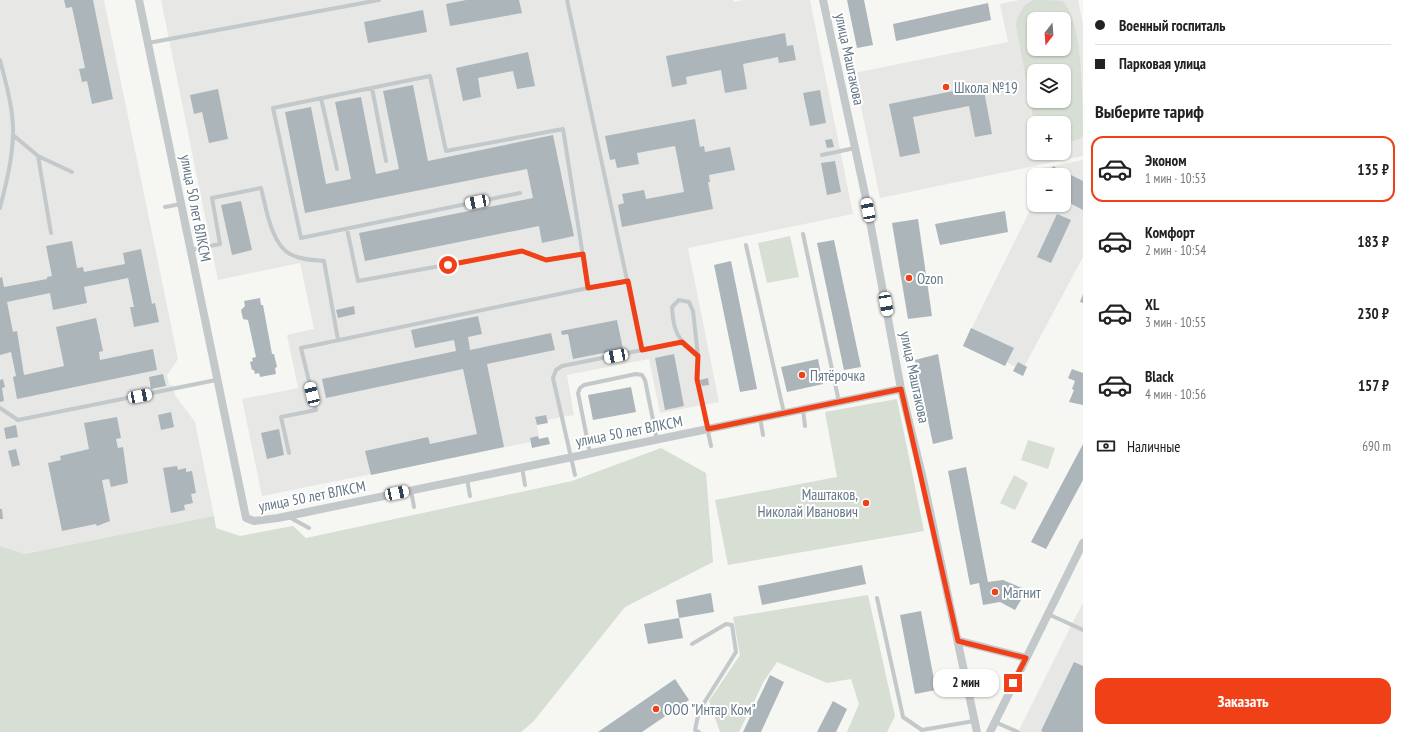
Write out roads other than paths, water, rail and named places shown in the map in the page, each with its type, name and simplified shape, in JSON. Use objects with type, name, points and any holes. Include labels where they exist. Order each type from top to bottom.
[{"type":"street","name":"улица 50 лет ВЛКСМ","points":[[139,0],[216,380],[246,518],[254,521],[286,516],[901,389]]},
{"type":"street","name":"улица Маштакова","points":[[823,0],[855,148],[901,389],[977,732]]},
{"type":"street","points":[[990,732],[1083,543]]},
{"type":"street","points":[[958,641],[1026,658]]},
{"type":"lane","points":[[148,43],[378,0]]},
{"type":"lane","points":[[567,0],[642,350]]},
{"type":"lane","points":[[0,60],[10,99],[13,135],[10,169],[0,208]]},
{"type":"lane","points":[[520,193],[301,238],[273,108],[430,76],[446,151],[563,129],[588,288]]},
{"type":"lane","points":[[372,88],[386,161]]},
{"type":"lane","points":[[321,98],[336,169]]},
{"type":"lane","points":[[13,135],[38,156],[72,172]]},
{"type":"lane","points":[[822,155],[855,148]]},
{"type":"lane","points":[[38,156],[51,233]]},
{"type":"lane","points":[[190,250],[220,244],[212,198],[261,188],[273,234],[289,254],[306,260],[324,261],[338,340]]},
{"type":"lane","points":[[165,207],[181,204]]},
{"type":"lane","points":[[347,228],[358,281],[522,251],[546,260],[583,254]]},
{"type":"lane","points":[[803,234],[838,402]]},
{"type":"lane","points":[[746,245],[784,413]]},
{"type":"lane","points":[[289,453],[281,417],[316,410],[301,348],[628,281]]},
{"type":"lane","points":[[698,356],[676,335],[672,316],[672,307],[679,300],[689,302],[693,311],[698,356],[697,379],[711,446]]},
{"type":"lane","points":[[575,475],[552,378],[554,374],[562,366],[682,342]]},
{"type":"lane","points":[[590,453],[578,393],[580,388],[584,385],[636,374],[642,375],[646,380],[657,440]]},
{"type":"lane","points":[[0,408],[18,420],[216,380]]},
{"type":"lane","points":[[802,409],[806,426]]},
{"type":"lane","points":[[760,418],[763,435]]},
{"type":"lane","points":[[522,468],[525,485]]},
{"type":"lane","points":[[467,479],[470,496]]},
{"type":"lane","points":[[411,490],[414,507]]},
{"type":"lane","points":[[286,516],[310,528]]},
{"type":"lane","points":[[877,598],[903,718],[922,730],[974,721]]},
{"type":"lane","points":[[1048,614],[1083,630]]},
{"type":"lane","points":[[692,644],[726,624],[732,625],[736,652],[699,711],[695,730],[699,732]]},
{"type":"lane","points":[[995,722],[1018,732]]},
{"type":"place","name":"Школа №19","points":[[946,87]]},
{"type":"place","name":"Ozon","points":[[909,278]]},
{"type":"place","name":"Пятёрочка","points":[[802,375]]},
{"type":"place","name":"Маштаков, Николай Иванович","points":[[866,503]]},
{"type":"place","name":"Магнит","points":[[995,592]]},
{"type":"place","name":"ООО \"Интар Ком\"","points":[[656,709]]}]
